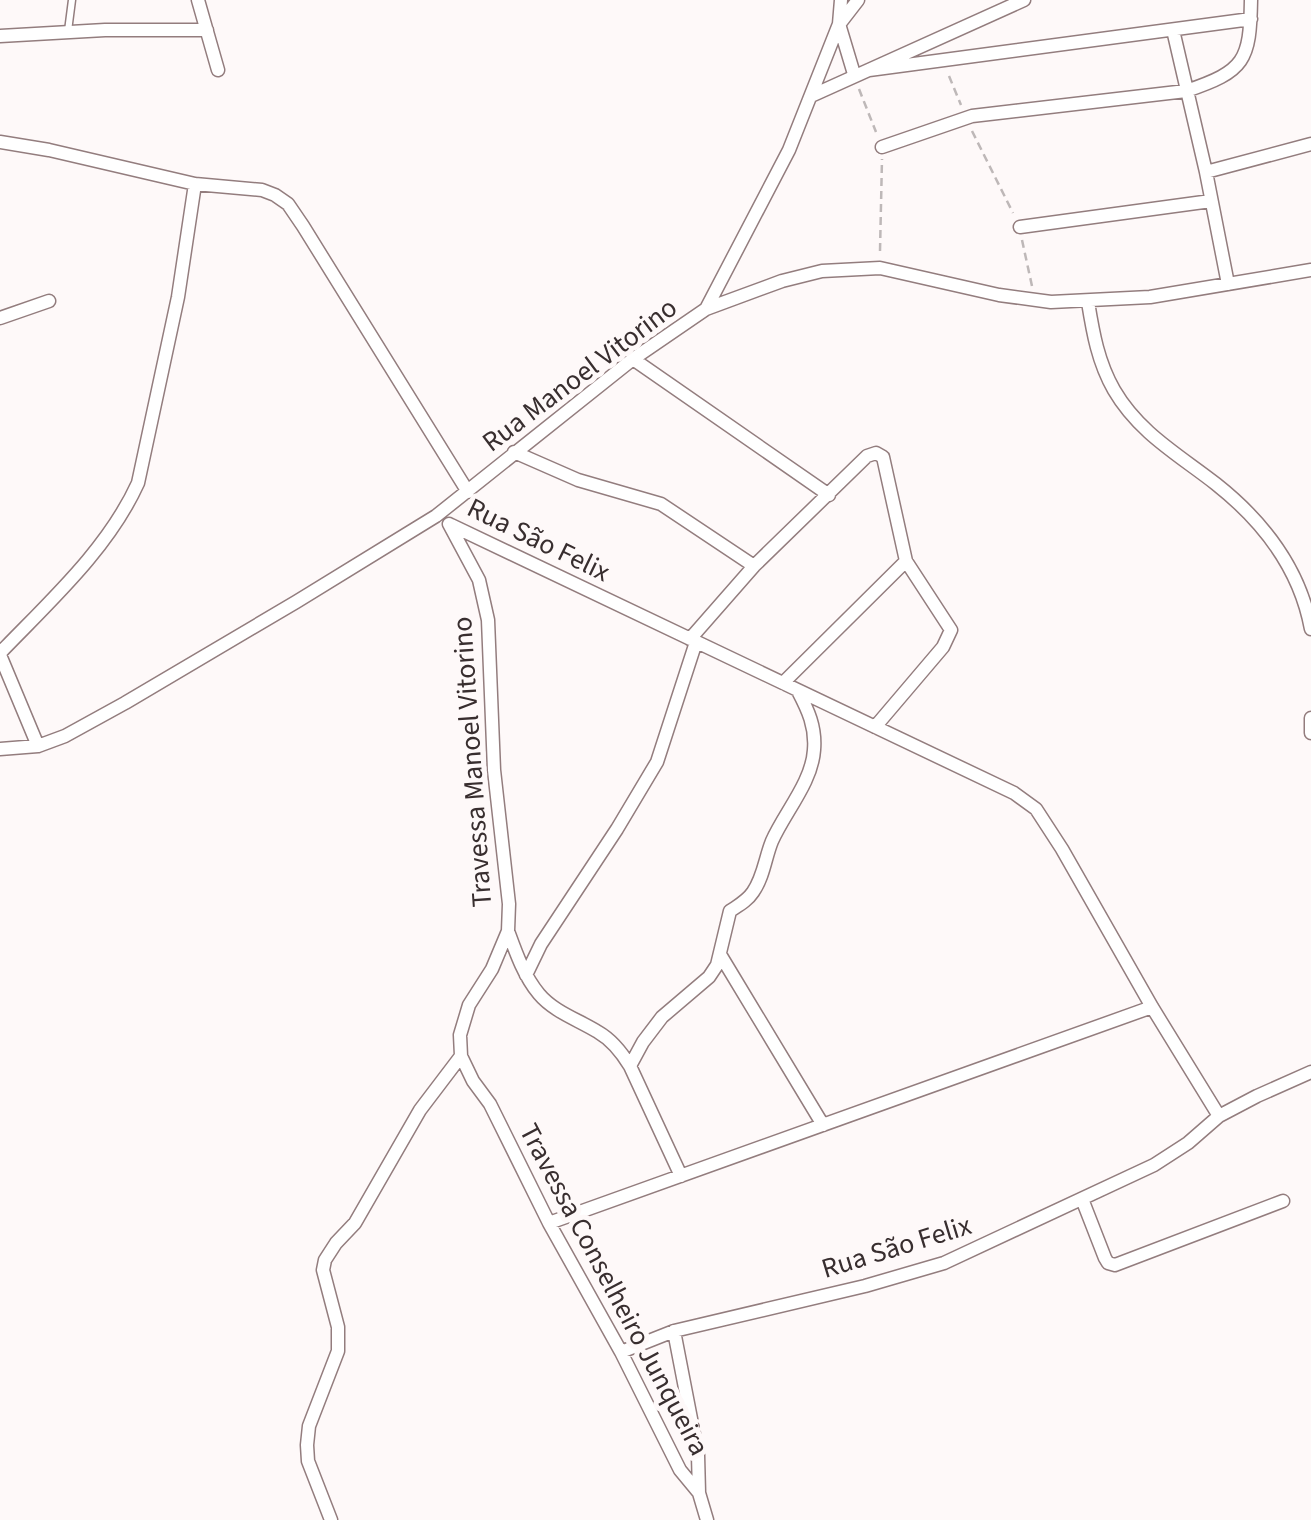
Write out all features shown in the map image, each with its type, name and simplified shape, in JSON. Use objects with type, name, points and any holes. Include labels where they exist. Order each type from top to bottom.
[{"type":"street","points":[[198,0],[218,70]]},
{"type":"street","points":[[841,0],[839,24],[854,74]]},
{"type":"street","points":[[706,309],[789,150],[839,24],[858,0]]},
{"type":"street","points":[[869,70],[1024,0]]},
{"type":"street","points":[[882,148],[966,118],[1186,91],[1216,81],[1240,64],[1249,44],[1251,0]]},
{"type":"street","points":[[810,96],[869,70],[1251,19]]},
{"type":"street","points":[[0,36],[208,30]]},
{"type":"street","points":[[1173,30],[1228,284]]},
{"type":"street","points":[[0,142],[196,184],[275,194],[288,204],[468,492]]},
{"type":"street","points":[[1206,172],[1311,144]]},
{"type":"street","points":[[38,746],[5,686],[0,654],[109,534],[138,483],[178,296],[196,184]]},
{"type":"street","points":[[1020,227],[1211,201]]},
{"type":"street","name":"Rua Manoel Vitorino","points":[[0,749],[38,746],[125,703],[436,516],[633,359],[706,309],[782,281],[822,271],[880,268],[1000,296],[1088,302],[1150,297],[1311,270]]},
{"type":"street","points":[[0,318],[49,301]]},
{"type":"street","points":[[1088,302],[1095,348],[1115,392],[1160,445],[1218,486],[1263,530],[1293,570],[1311,629]]},
{"type":"street","points":[[633,359],[829,495]]},
{"type":"street","points":[[514,452],[578,480],[661,504],[754,566]]},
{"type":"street","points":[[526,975],[540,944],[657,762],[693,640],[754,566],[868,456],[876,453],[883,457],[906,561],[950,630],[950,636],[875,727]]},
{"type":"street","name":"Rua São Felix","points":[[436,516],[1014,793],[1036,809],[1219,1116]]},
{"type":"street","name":"Travessa Manoel Vitorino","points":[[449,524],[479,580],[488,620],[494,770],[509,904],[508,932],[470,1005],[460,1035],[461,1056]]},
{"type":"street","points":[[783,684],[906,561]]},
{"type":"street","points":[[630,1066],[642,1042],[662,1017],[718,966],[730,911],[755,890],[773,839],[808,773],[814,754],[814,731],[798,691]]},
{"type":"street","points":[[1311,718],[1311,733]]},
{"type":"street","points":[[508,932],[526,975],[541,997],[620,1050],[681,1176]]},
{"type":"street","points":[[721,956],[822,1125]]},
{"type":"street","points":[[549,1223],[1152,1007]]},
{"type":"street","points":[[331,1520],[308,1461],[307,1445],[309,1426],[338,1352],[338,1327],[323,1270],[325,1260],[336,1242],[356,1223],[420,1110],[461,1056]]},
{"type":"street","name":"Travessa Conselheiro Junqueira","points":[[461,1056],[490,1104],[680,1470],[699,1493]]},
{"type":"street","name":"Rua São Felix","points":[[621,1352],[674,1331],[944,1264],[1154,1164],[1188,1143],[1219,1116],[1311,1072]]},
{"type":"street","points":[[1082,1199],[1105,1258],[1115,1265],[1283,1202]]},
{"type":"street","name":"Travessa Conselheiro Junqueira","points":[[674,1331],[698,1454],[699,1493],[707,1520]]},
{"type":"lane","points":[[68,32],[72,0]]},
{"type":"path","points":[[943,60],[966,118],[1020,227],[1034,300]]},
{"type":"path","points":[[854,74],[882,148],[880,268]]}]
